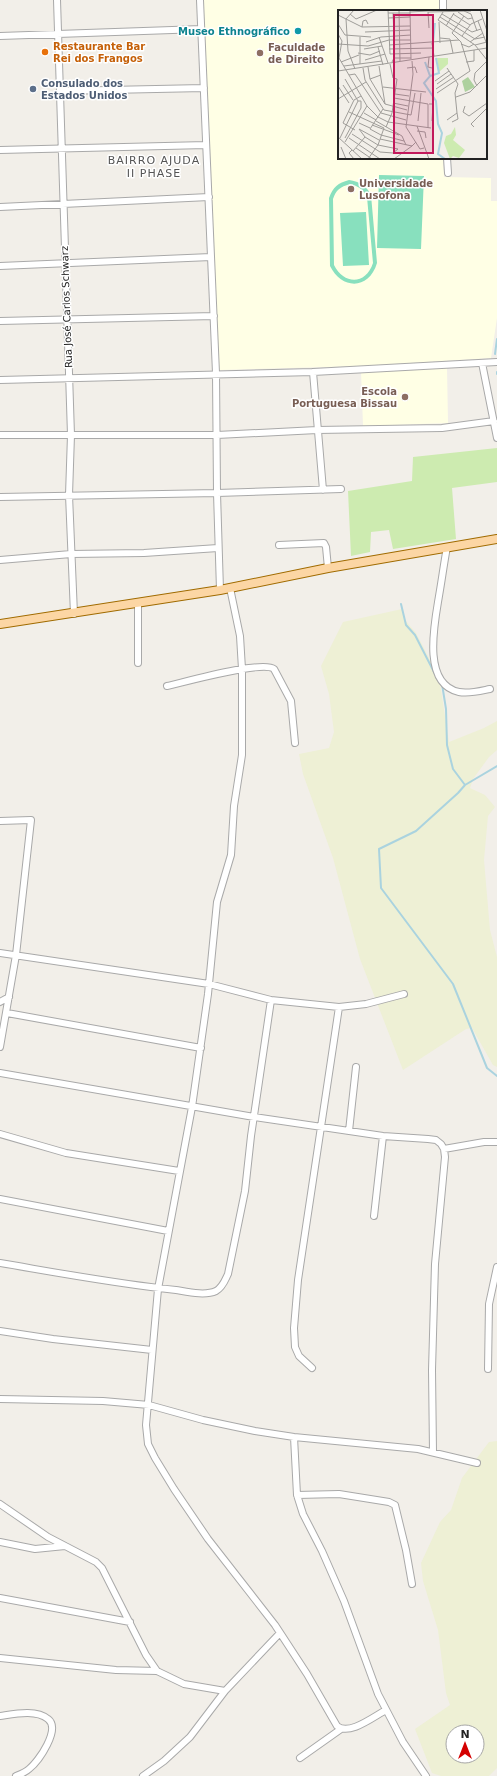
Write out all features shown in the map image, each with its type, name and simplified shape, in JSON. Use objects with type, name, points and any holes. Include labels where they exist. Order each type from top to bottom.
[{"type":"main road","points":[[0,624],[74,614],[220,590],[328,568],[497,539]]},
{"type":"street","name":"Rua José Carlos Schwarz","points":[[57,0],[69,378],[69,495],[74,614]]},
{"type":"street","points":[[200,0],[216,373],[218,548],[220,590]]},
{"type":"street","points":[[0,36],[201,29]]},
{"type":"street","points":[[60,91],[204,88]]},
{"type":"street","points":[[0,150],[206,145]]},
{"type":"street","points":[[447,159],[448,173]]},
{"type":"street","points":[[0,208],[208,197]]},
{"type":"street","points":[[0,266],[211,257]]},
{"type":"street","points":[[0,321],[214,316]]},
{"type":"street","points":[[0,380],[216,373],[313,372],[497,362]]},
{"type":"street","points":[[482,363],[497,438]]},
{"type":"street","points":[[313,372],[323,490]]},
{"type":"street","points":[[0,436],[217,435],[317,430],[442,428],[494,421]]},
{"type":"street","points":[[0,497],[341,489]]},
{"type":"street","points":[[279,545],[324,543],[326,547],[328,568]]},
{"type":"street","points":[[447,547],[432,638],[433,655],[436,667],[445,684],[458,692],[469,693],[490,690]]},
{"type":"street","points":[[0,560],[71,554],[144,553],[218,548]]},
{"type":"street","points":[[230,588],[240,636],[242,669],[242,754],[234,806],[231,855],[217,902],[209,984],[192,1107],[158,1288],[152,1350],[149,1405],[146,1425],[148,1444],[154,1458],[188,1511],[280,1633],[307,1674],[337,1726],[341,1729]]},
{"type":"street","points":[[138,604],[138,663]]},
{"type":"street","points":[[167,686],[242,669],[271,666],[291,700],[295,743]]},
{"type":"street","points":[[0,821],[31,820],[16,955],[0,1047]]},
{"type":"street","points":[[0,953],[209,984],[271,1000],[339,1007],[366,1004],[404,994]]},
{"type":"street","points":[[0,1002],[9,997]]},
{"type":"street","points":[[0,1263],[158,1288],[204,1293],[216,1291],[224,1284],[228,1274],[245,1191],[271,1000]]},
{"type":"street","points":[[312,1368],[299,1356],[295,1347],[293,1333],[298,1280],[339,1007]]},
{"type":"street","points":[[7,1013],[201,1048]]},
{"type":"street","points":[[349,1131],[356,1067]]},
{"type":"street","points":[[0,1073],[254,1117],[383,1136],[428,1138],[436,1140],[444,1148],[445,1157],[435,1264],[432,1370],[433,1452]]},
{"type":"street","points":[[0,1134],[66,1153],[179,1171]]},
{"type":"street","points":[[374,1216],[383,1136]]},
{"type":"street","points":[[444,1148],[484,1142],[497,1142]]},
{"type":"street","points":[[0,1199],[168,1231]]},
{"type":"street","points":[[488,1369],[489,1304],[497,1267]]},
{"type":"street","points":[[0,1331],[53,1339],[152,1350]]},
{"type":"street","points":[[0,1399],[103,1401],[149,1405],[224,1425],[294,1437],[398,1447],[433,1452],[477,1463]]},
{"type":"street","points":[[294,1437],[297,1496],[303,1514],[322,1551],[344,1601],[375,1686],[386,1710],[403,1742],[426,1776]]},
{"type":"street","points":[[297,1496],[322,1493],[344,1494],[389,1502],[395,1505],[412,1584]]},
{"type":"street","points":[[0,1504],[31,1526],[96,1562],[102,1568],[146,1655],[157,1671]]},
{"type":"street","points":[[0,1542],[35,1549],[66,1546]]},
{"type":"street","points":[[0,1598],[130,1622]]},
{"type":"street","points":[[143,1776],[164,1761],[190,1737],[225,1691],[280,1633]]},
{"type":"street","points":[[0,1658],[116,1670],[157,1671],[184,1684],[225,1691]]},
{"type":"street","points":[[300,1758],[341,1729],[351,1729],[386,1710]]},
{"type":"street","points":[[0,1716],[28,1713],[40,1714],[49,1719],[53,1726],[52,1735],[36,1761],[29,1769],[16,1776]]},
{"type":"shaded area","name":"Universidade Lusofona","points":[[203,0],[439,0],[439,10],[338,10],[338,159],[443,159],[444,177],[491,178],[491,201],[497,201],[497,318],[491,358],[361,366],[219,370]]},
{"type":"shaded area","name":"Escola Portuguesa Bissau","points":[[447,367],[448,423],[363,426],[361,371]]},
{"type":"shaded area","points":[[402,609],[405,620],[416,633],[439,677],[449,742],[484,728],[497,721],[497,750],[489,757],[473,779],[470,788],[485,795],[495,807],[488,816],[484,860],[490,930],[497,957],[497,1067],[493,1065],[472,1028],[466,1029],[403,1070],[360,959],[333,858],[303,774],[299,754],[329,748],[334,732],[329,694],[321,666],[343,622]]},
{"type":"shaded area","points":[[497,1441],[497,1768],[489,1776],[441,1776],[432,1773],[415,1729],[450,1705],[446,1693],[438,1630],[423,1581],[421,1563],[440,1522],[451,1510],[462,1478],[489,1442]]},
{"type":"green space","points":[[379,175],[424,176],[421,249],[377,248]]},
{"type":"green space","points":[[349,180],[365,186],[371,195],[377,263],[373,272],[368,278],[355,284],[348,283],[341,279],[335,274],[330,266],[329,198],[334,188]],"holes":[[[350,184],[362,190],[367,197],[373,263],[370,270],[365,275],[360,279],[355,280],[343,276],[338,272],[334,265],[333,199],[337,191]]]},
{"type":"green space","points":[[366,212],[369,265],[343,266],[340,213]]},
{"type":"green space","points":[[497,448],[497,482],[452,488],[456,539],[393,549],[389,530],[371,532],[370,552],[351,556],[348,491],[412,481],[413,457]]},
{"type":"waterway","points":[[495,354],[497,339]]},
{"type":"waterway","points":[[401,604],[406,625],[415,635],[435,674]]},
{"type":"waterway","points":[[442,684],[446,709],[447,745],[453,769],[465,785]]},
{"type":"waterway","points":[[497,766],[465,785],[416,831],[379,849],[381,888],[453,984],[487,1068],[497,1076]]},
{"type":"place","name":"Museo Ethnográfico","points":[[298,31]]},
{"type":"place","name":"Restaurante Bar Rei dos Frangos","points":[[45,52]]},
{"type":"place","name":"Faculdade de Direito","points":[[260,53]]},
{"type":"place","name":"Consulado dos Estados Unidos","points":[[33,89]]},
{"type":"place","name":"Universidade Lusofona","points":[[351,189]]},
{"type":"place","name":"Escola Portuguesa Bissau","points":[[405,397]]},
{"type":"district","name":"BAIRRO AJUDA II PHASE","points":[[154,166]]}]
